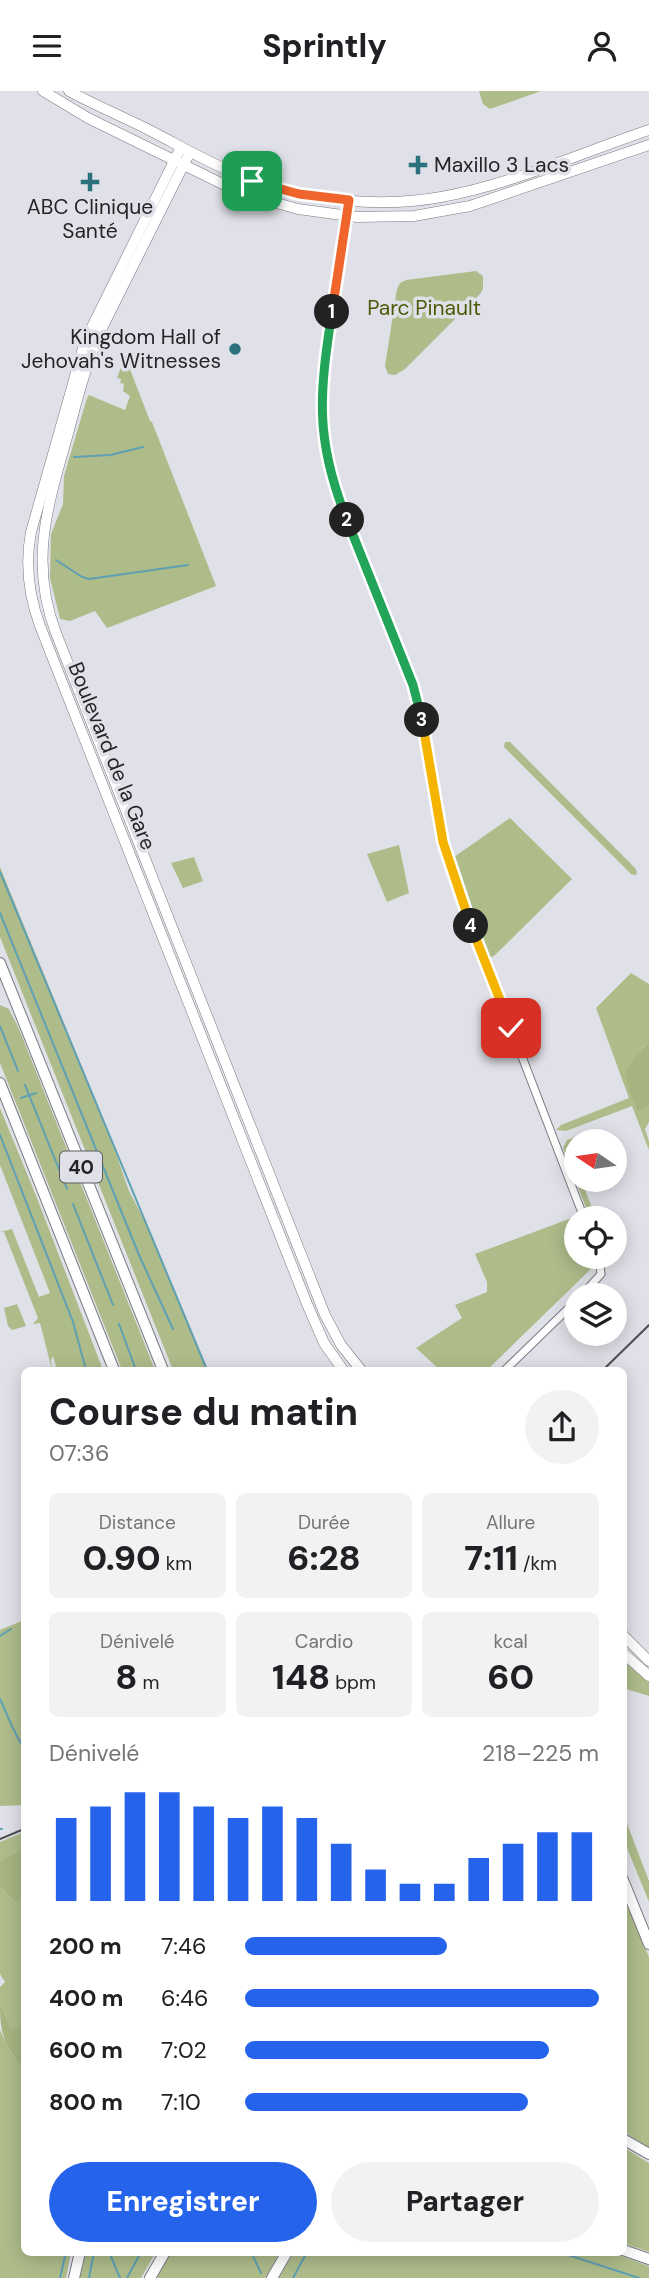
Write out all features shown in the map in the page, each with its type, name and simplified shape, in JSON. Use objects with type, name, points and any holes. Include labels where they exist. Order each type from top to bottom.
[{"type":"highway","name":"40","points":[[0,963],[162,1367]]},
{"type":"highway","name":"40","points":[[0,1083],[113,1367]]},
{"type":"highway","points":[[627,1890],[649,1944]]},
{"type":"highway","points":[[627,2141],[649,2154]]},
{"type":"highway","points":[[627,2251],[649,2259]]},
{"type":"highway","points":[[74,2278],[79,2256]]},
{"type":"highway","points":[[150,2278],[163,2256]]},
{"type":"highway","points":[[272,2278],[285,2256]]},
{"type":"main road","points":[[43,91],[80,114],[220,184],[261,199],[308,211],[346,216],[414,216],[470,206],[649,145]]},
{"type":"main road","points":[[69,91],[220,167],[271,187],[299,194],[349,200],[419,200],[462,193],[502,182],[649,130]]},
{"type":"main road","name":"Boulevard de la Gare","points":[[186,150],[82,348],[31,532],[28,559],[31,593],[40,627],[307,1304],[327,1349],[342,1367]]},
{"type":"main road","name":"Boulevard de la Gare","points":[[179,163],[90,358],[44,523],[41,556],[44,594],[56,633],[325,1315],[341,1345],[359,1367]]},
{"type":"main road","points":[[627,1639],[649,1661]]},
{"type":"main road","points":[[627,1657],[649,1676]]},
{"type":"street","points":[[349,200],[321,396],[322,430],[330,474],[413,685],[421,713],[443,842],[456,885],[579,1206]]},
{"type":"street","points":[[508,1367],[564,1313]]},
{"type":"green space","points":[[479,91],[541,91],[490,109],[483,104]]},
{"type":"green space","name":"Parc Pinault","points":[[476,271],[483,276],[483,289],[480,294],[405,369],[395,375],[388,374],[385,366],[400,283]]},
{"type":"green space","points":[[124,359],[152,422],[216,586],[107,628],[95,611],[70,621],[60,619],[50,578],[51,534],[63,504],[64,476],[87,398],[89,395],[125,410],[130,396],[123,391],[124,384],[117,378]]},
{"type":"green space","points":[[505,742],[510,742],[635,868],[636,875],[631,874],[504,747]]},
{"type":"green space","points":[[510,818],[572,879],[489,958],[454,857]]},
{"type":"green space","points":[[399,845],[409,893],[387,902],[367,854]]},
{"type":"green space","points":[[194,857],[203,881],[183,888],[171,863]]},
{"type":"green space","points":[[0,867],[107,1128],[129,1191],[150,1231],[207,1367],[172,1367],[0,937]]},
{"type":"green space","points":[[631,973],[649,984],[649,1042],[630,1066],[628,1080],[637,1110],[642,1111],[649,1107],[649,1122],[645,1129],[649,1150],[632,1106],[571,1129],[556,1130],[561,1125],[629,1098],[596,1008]]},
{"type":"green space","points":[[0,1005],[9,1009],[19,1029],[154,1367],[121,1367],[0,1063]]},
{"type":"green space","points":[[649,1042],[649,1107],[642,1111],[637,1110],[632,1098],[627,1073],[633,1060]]},
{"type":"green space","points":[[0,1108],[102,1367],[56,1367],[53,1356],[51,1367],[40,1323],[33,1324],[38,1318],[4,1232],[0,1232],[12,1229],[39,1297],[50,1293],[0,1165]]},
{"type":"green space","points":[[580,1192],[586,1192],[591,1206],[585,1206]]},
{"type":"green space","points":[[564,1221],[564,1269],[591,1269],[577,1283],[564,1283],[564,1295],[490,1367],[437,1367],[416,1348],[462,1318],[455,1305],[487,1292],[487,1282],[475,1254]]},
{"type":"green space","points":[[17,1304],[26,1326],[12,1330],[8,1326],[4,1308]]},
{"type":"green space","points":[[21,1621],[21,1805],[0,1806],[0,1630]]},
{"type":"green space","points":[[627,1663],[649,1682],[649,1696],[627,1689]]},
{"type":"green space","points":[[627,1823],[649,1881],[649,1902],[627,1848]]},
{"type":"green space","points":[[21,1833],[21,1849],[0,1861],[0,1842]]},
{"type":"green space","points":[[21,1849],[21,1899],[16,1903],[0,1887],[0,1861]]},
{"type":"green space","points":[[0,1887],[16,1903],[21,1899],[21,2026],[11,2031],[0,2004],[0,1987],[5,1982],[0,1974]]},
{"type":"green space","points":[[627,1904],[649,1957],[649,2148],[627,2134]]},
{"type":"green space","points":[[0,2004],[11,2030],[21,2026],[21,2067],[5,2040]]},
{"type":"green space","points":[[0,2030],[21,2067],[21,2256],[70,2256],[66,2278],[0,2278]]},
{"type":"green space","points":[[627,2149],[649,2163],[649,2252],[627,2244]]},
{"type":"green space","points":[[85,2256],[154,2256],[141,2278],[80,2278]]},
{"type":"green space","points":[[169,2256],[278,2256],[265,2278],[157,2278]]},
{"type":"green space","points":[[292,2256],[621,2256],[649,2266],[649,2278],[279,2278]]},
{"type":"waterway","points":[[74,457],[110,455],[143,447]]},
{"type":"waterway","points":[[56,560],[89,579],[188,565]]},
{"type":"waterway","points":[[0,872],[206,1367]]},
{"type":"waterway","points":[[0,913],[139,1255],[173,1329]]},
{"type":"waterway","points":[[0,1026],[18,1071]]},
{"type":"waterway","points":[[25,1085],[67,1189]]},
{"type":"waterway","points":[[21,1098],[36,1093]]},
{"type":"waterway","points":[[0,1135],[73,1322],[85,1367]]},
{"type":"waterway","points":[[73,1204],[113,1305]]},
{"type":"waterway","points":[[119,1324],[135,1367]]},
{"type":"waterway","points":[[0,1636],[11,1629]]},
{"type":"waterway","points":[[0,1699],[21,1743]]},
{"type":"waterway","points":[[60,2278],[65,2256]]},
{"type":"waterway","points":[[89,2278],[93,2256]]},
{"type":"waterway","points":[[111,2256],[120,2278]]},
{"type":"waterway","points":[[127,2278],[139,2256]]},
{"type":"waterway","points":[[253,2256],[261,2273]]},
{"type":"waterway","points":[[293,2278],[305,2256]]},
{"type":"waterway","points":[[571,2256],[639,2278]]},
{"type":"railway","points":[[606,1367],[649,1325]]},
{"type":"railway","points":[[0,1839],[21,1830]]},
{"type":"place","name":"Maxillo 3 Lacs","points":[[418,165]]},
{"type":"place","name":"ABC Clinique Santé","points":[[90,182]]},
{"type":"place","name":"Kingdom Hall of Jehovah's Witnesses","points":[[235,349]]},
{"type":"route","points":[[252,181],[299,194],[349,200],[323,371],[321,413],[326,457],[335,490],[413,685],[421,713],[446,853],[511,1028]]}]
